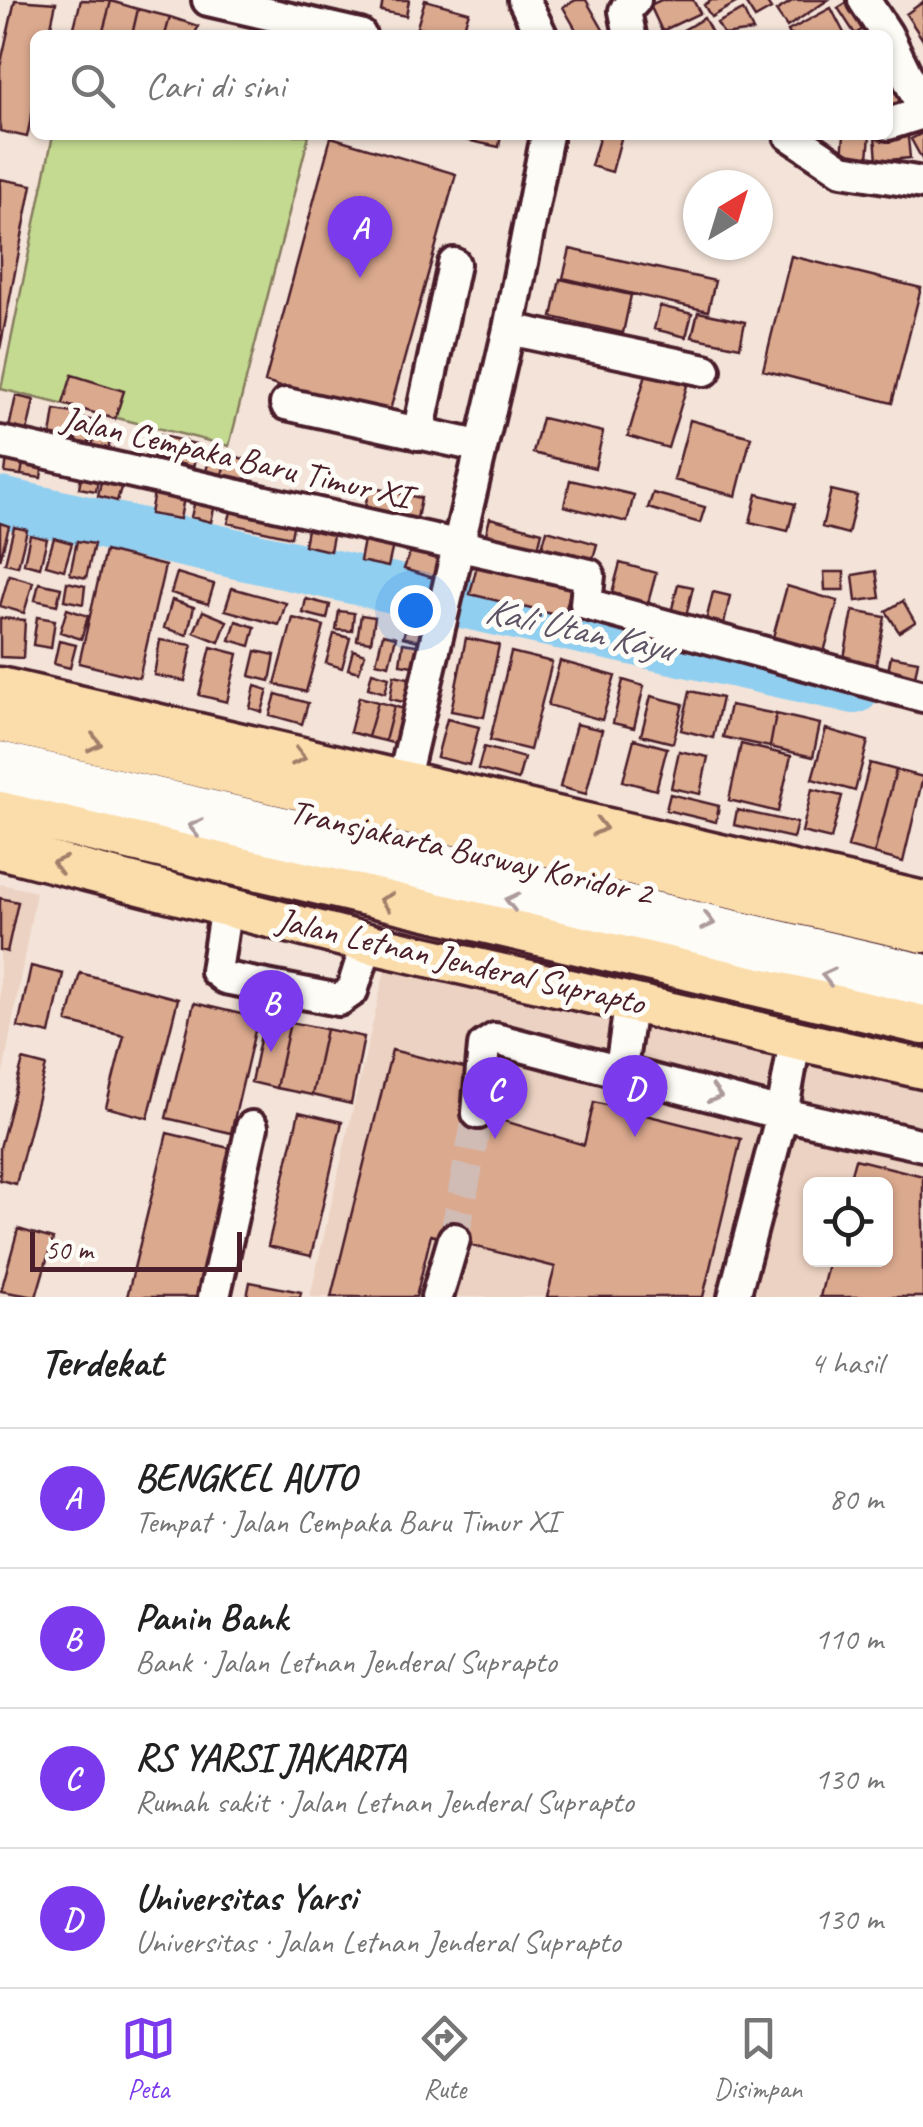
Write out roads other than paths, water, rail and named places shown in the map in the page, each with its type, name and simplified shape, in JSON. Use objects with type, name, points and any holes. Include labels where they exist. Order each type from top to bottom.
[{"type":"main road","points":[[0,687],[923,901]]},
{"type":"main road","points":[[0,722],[923,933]]},
{"type":"main road","name":"Jalan Letnan Jenderal Suprapto","points":[[0,811],[923,1024]]},
{"type":"main road","name":"Jalan Letnan Jenderal Suprapto","points":[[0,849],[367,943],[631,999],[795,1041],[923,1068]]},
{"type":"street","points":[[208,0],[338,30]]},
{"type":"street","points":[[524,0],[539,30]]},
{"type":"street","points":[[629,30],[624,10],[635,0]]},
{"type":"street","points":[[864,0],[883,30]]},
{"type":"street","points":[[893,48],[923,111],[893,122]]},
{"type":"street","points":[[403,782],[454,546],[509,329],[546,140]]},
{"type":"street","points":[[797,140],[842,170],[923,183]]},
{"type":"street","points":[[418,434],[454,264]]},
{"type":"street","points":[[509,329],[705,370]]},
{"type":"street","points":[[286,404],[478,446]]},
{"type":"street","name":"Jalan Cempaka Baru Timur XI","points":[[0,442],[588,575],[586,604],[923,696]]},
{"type":"street","name":"Transjakarta Busway Koridor 2","points":[[0,757],[923,969]]},
{"type":"street","name":"Transjakarta Busway Koridor 2","points":[[0,783],[923,998]]},
{"type":"street","points":[[226,906],[215,960],[216,970],[225,978],[339,1000],[352,991],[367,943]]},
{"type":"street","points":[[621,1069],[631,999]]},
{"type":"street","points":[[478,1113],[487,1040],[621,1069],[782,1114],[923,1146]]},
{"type":"street","points":[[734,1297],[782,1114],[795,1041]]},
{"type":"street","points":[[214,1297],[252,1127]]},
{"type":"street","points":[[437,1297],[454,1238]]},
{"type":"waterway","name":"Kali Utan Kayu","points":[[0,502],[855,689]]},
{"type":"tunnel","points":[[454,1239],[478,1113]]},
{"type":"place","name":"BENGKEL AUTO","points":[[360,278]]},
{"type":"place","name":"Panin Bank","points":[[271,1052]]},
{"type":"place","name":"Universitas Yarsi","points":[[635,1137]]},
{"type":"place","name":"RS YARSI JAKARTA","points":[[495,1139]]}]
